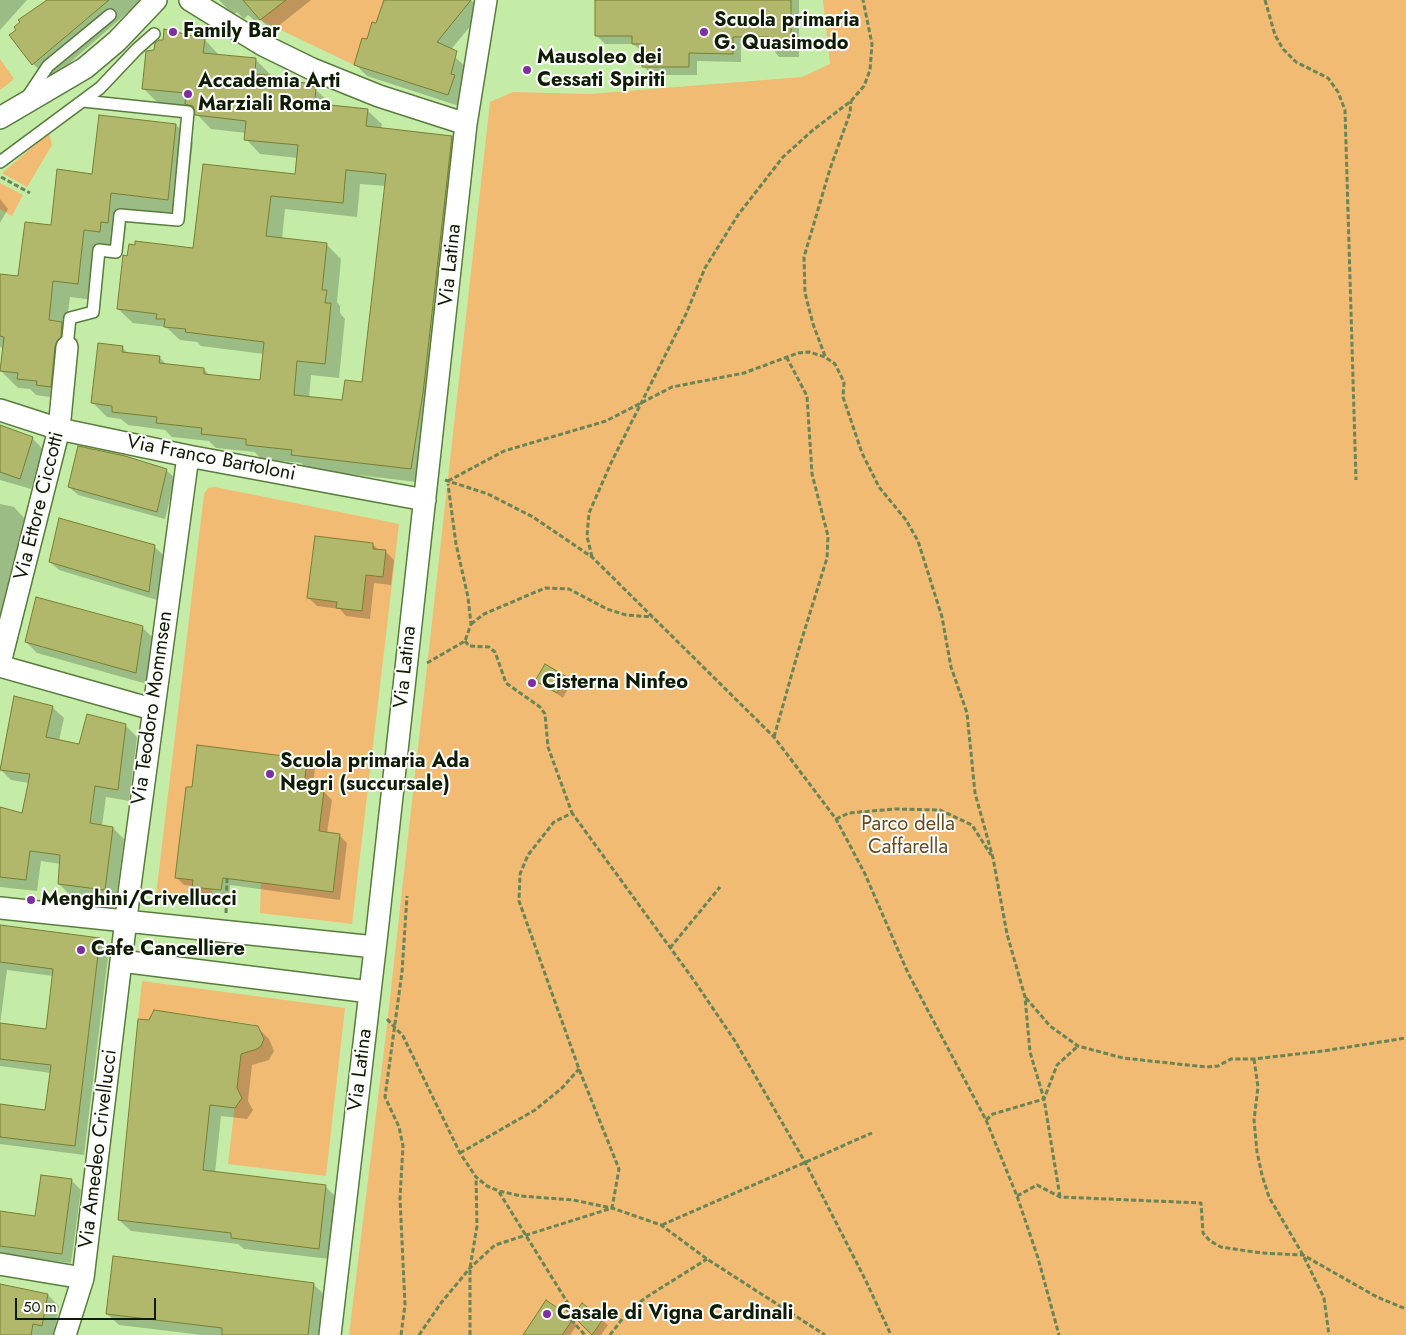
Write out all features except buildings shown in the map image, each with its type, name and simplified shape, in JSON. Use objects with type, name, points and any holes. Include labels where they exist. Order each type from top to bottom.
[{"type":"street","points":[[0,118],[24,102],[60,84],[96,59],[156,0]]},
{"type":"street","points":[[190,0],[263,45],[312,69],[371,93],[466,124]]},
{"type":"street","name":"Via Latina","points":[[330,1335],[466,124],[486,0]]},
{"type":"street","name":"Via Ettore Ciccotti","points":[[0,664],[60,429],[67,347]]},
{"type":"street","name":"Via Franco Bartoloni","points":[[0,410],[60,429],[188,456],[425,500]]},
{"type":"street","name":"Via Teodoro Mommsen","points":[[121,961],[152,709],[188,456]]},
{"type":"street","points":[[0,664],[152,709]]},
{"type":"street","points":[[0,908],[375,947]]},
{"type":"street","points":[[121,961],[370,992]]},
{"type":"street","name":"Via Amedeo Crivellucci","points":[[65,1335],[83,1278],[121,961]]},
{"type":"street","points":[[0,1264],[83,1278]]},
{"type":"lane","points":[[24,102],[37,79],[48,66],[110,16]]},
{"type":"lane","points":[[0,162],[111,78],[136,49],[154,34]]},
{"type":"lane","points":[[67,347],[70,318],[93,312],[99,250],[116,252],[120,215],[178,220],[188,112],[83,101]]},
{"type":"path","points":[[592,557],[587,536],[589,513],[640,404],[665,358],[705,268],[738,215],[784,157],[813,130],[851,101],[864,86],[870,70],[872,44],[863,0]]},
{"type":"path","points":[[1265,0],[1275,34],[1283,49],[1296,62],[1328,78],[1338,92],[1345,110],[1356,480]]},
{"type":"path","points":[[825,357],[812,324],[805,293],[804,257],[830,169],[850,113],[851,101]]},
{"type":"path","points":[[0,176],[30,193]]},
{"type":"path","points":[[448,481],[504,451],[606,421],[672,387],[744,373],[786,356],[809,352],[825,357],[835,364],[844,382],[843,397],[862,453],[880,487],[906,520],[918,541],[942,617],[951,667],[967,713],[975,793],[993,858],[1007,934],[1025,997],[1030,1052],[1044,1100],[1060,1197]]},
{"type":"path","points":[[774,737],[827,558],[828,536],[812,474],[807,396],[786,356]]},
{"type":"path","points":[[448,481],[488,494],[533,517],[592,557],[774,737],[836,819],[866,874],[908,974],[986,1120],[1018,1196],[1038,1258],[1059,1335]]},
{"type":"path","points":[[426,664],[465,641],[470,624],[468,598],[456,544],[448,481]]},
{"type":"path","points":[[470,624],[484,614],[545,588],[569,589],[613,611],[626,615],[653,617]]},
{"type":"path","points":[[465,641],[469,646],[489,647],[495,652],[506,683],[540,706],[545,714],[548,747],[572,814],[736,1041],[805,1162],[866,1281],[891,1335]]},
{"type":"path","points":[[836,819],[849,813],[895,809],[940,810],[972,825],[993,858]]},
{"type":"path","points":[[572,814],[554,822],[528,855],[520,874],[519,901],[579,1069],[618,1169],[612,1208]]},
{"type":"path","points":[[226,932],[227,878]]},
{"type":"path","points":[[670,948],[720,887]]},
{"type":"path","points":[[401,1335],[405,1305],[400,1198],[403,1146],[399,1128],[385,1097],[402,972],[407,896]]},
{"type":"path","points":[[1025,997],[1050,1026],[1078,1046],[1124,1058],[1206,1067],[1218,1066],[1231,1059],[1254,1059],[1406,1038]]},
{"type":"path","points":[[387,1019],[396,1026],[422,1073],[442,1119],[460,1153],[476,1177],[487,1186],[499,1191],[522,1196],[573,1200],[612,1208],[661,1225],[707,1259],[825,1335]]},
{"type":"path","points":[[1044,1100],[1057,1065],[1078,1046]]},
{"type":"path","points":[[1254,1059],[1258,1087],[1254,1120],[1262,1175],[1268,1197],[1303,1254],[1324,1298],[1329,1335]]},
{"type":"path","points":[[460,1153],[535,1110],[562,1088],[579,1069]]},
{"type":"path","points":[[986,1120],[992,1114],[1044,1100]]},
{"type":"path","points":[[661,1225],[872,1133]]},
{"type":"path","points":[[470,1335],[470,1268],[477,1226],[476,1177]]},
{"type":"path","points":[[1018,1196],[1037,1186],[1060,1197],[1201,1203],[1203,1233],[1210,1241],[1221,1247],[1261,1253],[1303,1254],[1377,1297],[1406,1309]]},
{"type":"path","points":[[499,1191],[569,1306],[566,1314],[585,1335]]},
{"type":"path","points":[[419,1335],[441,1303],[470,1268],[495,1245],[612,1208]]},
{"type":"path","points":[[610,1335],[626,1314],[645,1298],[707,1259]]},
{"type":"green space","points":[[286,0],[384,0],[376,23],[372,22],[367,39],[362,38],[354,65],[260,20]]},
{"type":"green space","name":"Parco della Caffarella","points":[[823,0],[1406,0],[1406,1335],[349,1335],[387,1025],[490,102],[513,92],[589,94],[802,77],[830,64]]},
{"type":"green space","points":[[0,59],[14,79],[0,90]]},
{"type":"green space","points":[[49,133],[52,145],[27,187],[2,173]]},
{"type":"green space","points":[[0,183],[23,195],[12,216],[0,209]]},
{"type":"green space","name":"Scuola primaria Ada Negri (succursale)","points":[[215,487],[399,524],[352,924],[260,913],[261,883],[333,892],[340,834],[260,824],[301,811],[307,759],[197,745],[192,787],[186,787],[175,877],[193,880],[193,887],[212,889],[213,907],[161,900],[156,895],[204,494],[208,488]],"holes":[[[315,536],[373,543],[373,549],[386,550],[383,577],[366,575],[362,611],[337,602],[307,598]]]},
{"type":"green space","points":[[142,981],[345,1008],[326,1176],[228,1164],[235,1103],[241,1100],[241,1096],[236,1091],[241,1051],[250,1051],[261,1046],[264,1039],[262,1033],[258,1026],[251,1024],[154,1010],[149,1020],[138,1019]]},
{"type":"place","name":"Family Bar","points":[[173,32]]},
{"type":"place","name":"Scuola primaria G. Quasimodo","points":[[704,32]]},
{"type":"place","name":"Mausoleo dei Cessati Spiriti","points":[[527,70]]},
{"type":"place","name":"Accademia Arti Marziali Roma","points":[[188,94]]},
{"type":"place","name":"Cisterna Ninfeo","points":[[532,683]]},
{"type":"place","name":"Scuola primaria Ada Negri (succursale)","points":[[270,774]]},
{"type":"place","name":"Menghini/Crivellucci","points":[[31,900]]},
{"type":"place","name":"Cafe Cancelliere","points":[[81,950]]},
{"type":"place","name":"Casale di Vigna Cardinali","points":[[547,1314]]}]
